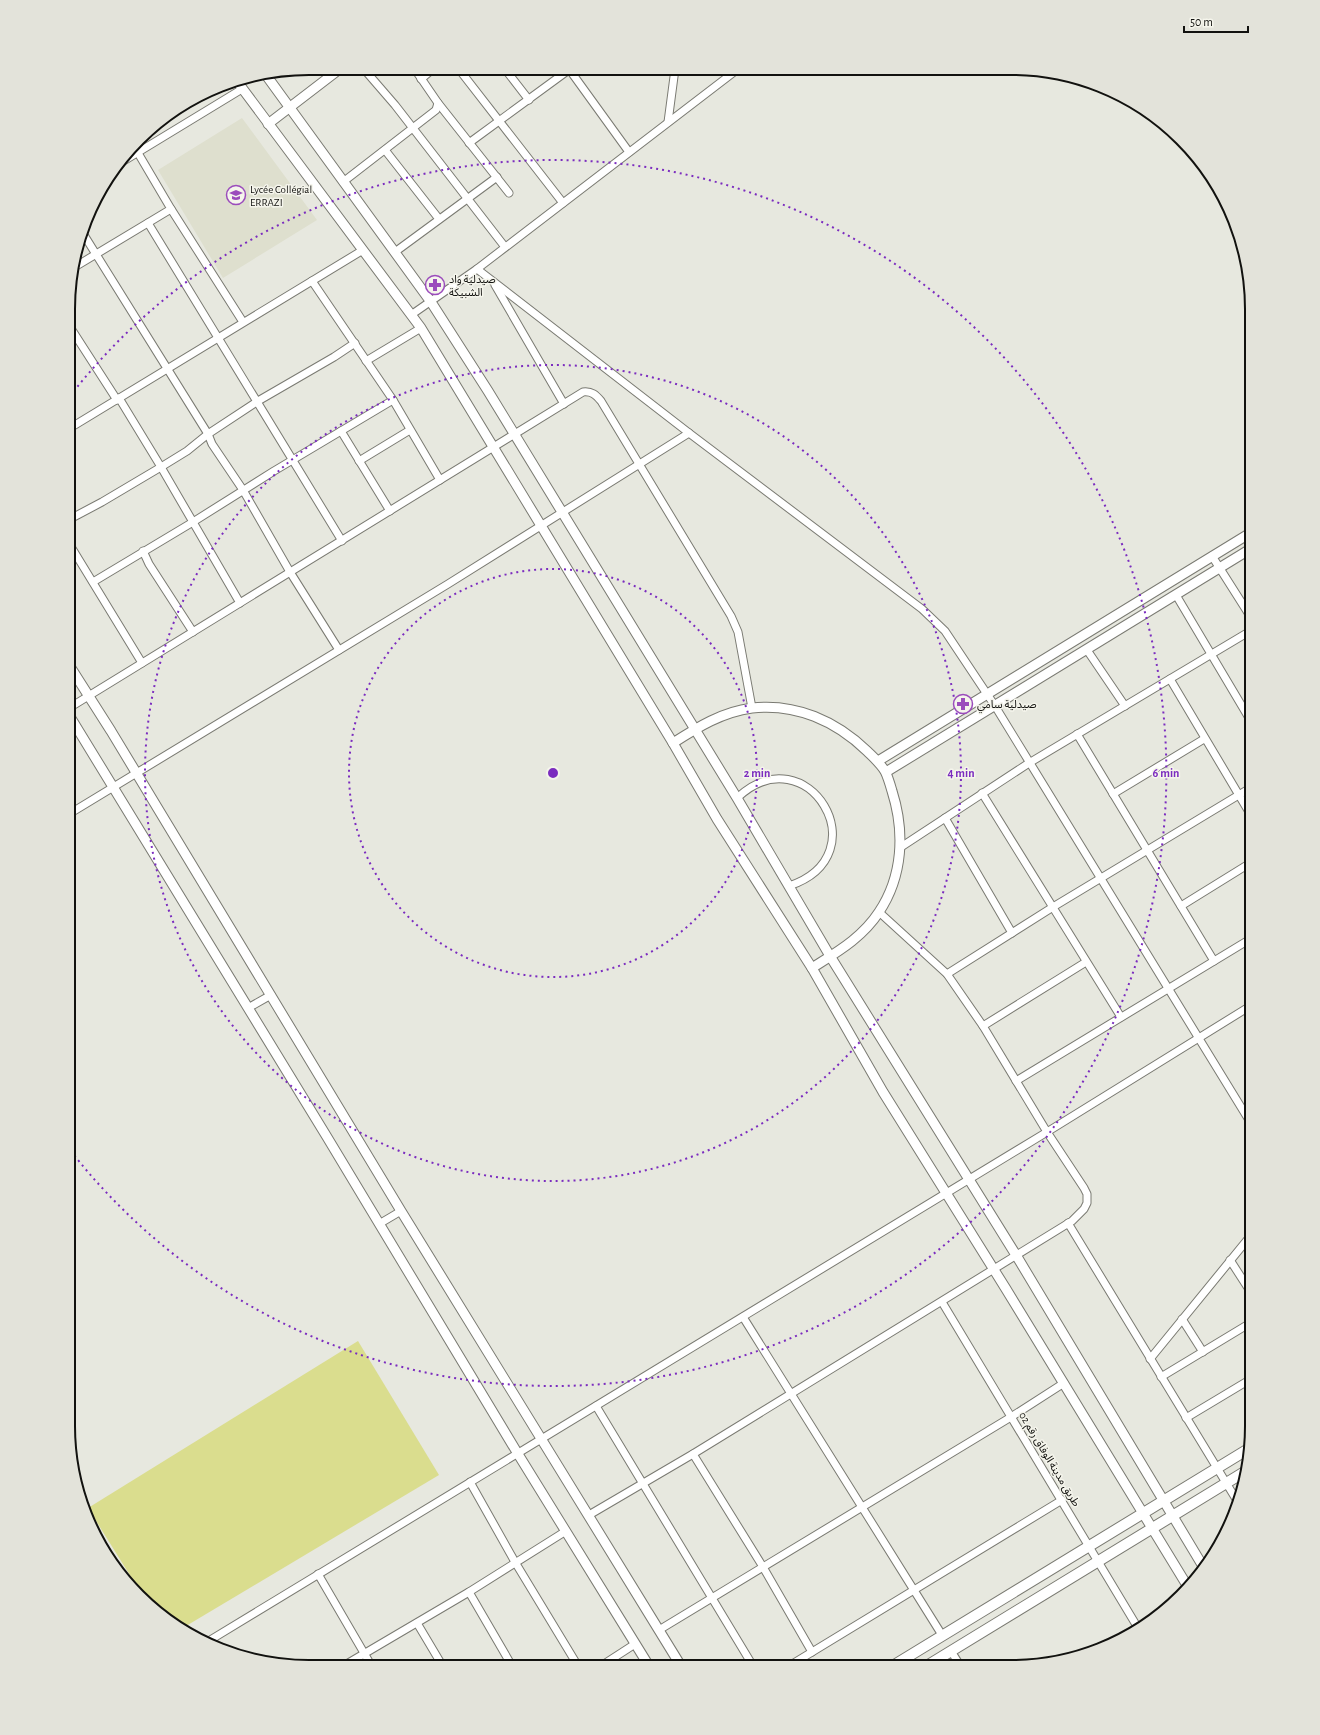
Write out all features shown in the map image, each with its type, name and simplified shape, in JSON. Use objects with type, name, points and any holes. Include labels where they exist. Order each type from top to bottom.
[{"type":"main road","points":[[903,1660],[1243,1452]]},
{"type":"main road","points":[[936,1660],[1240,1474]]},
{"type":"street","points":[[268,124],[332,75]]},
{"type":"street","points":[[369,75],[505,247]]},
{"type":"street","points":[[419,75],[438,103],[509,193]]},
{"type":"street","points":[[421,78],[425,75]]},
{"type":"street","points":[[463,75],[563,203]]},
{"type":"street","points":[[510,75],[529,100]]},
{"type":"street","points":[[469,143],[500,122],[561,75]]},
{"type":"street","points":[[573,75],[629,152]]},
{"type":"street","points":[[668,122],[674,75]]},
{"type":"street","points":[[411,315],[477,269],[730,75]]},
{"type":"street","points":[[268,78],[431,302],[515,434],[737,798],[830,956],[1016,1255],[1201,1563]]},
{"type":"street","points":[[240,85],[421,328],[539,526],[673,743],[718,819],[783,925],[812,968],[883,1092],[994,1269],[1185,1582]]},
{"type":"street","points":[[132,157],[242,89]]},
{"type":"street","points":[[343,182],[436,110],[438,103]]},
{"type":"street","points":[[385,150],[439,219]]},
{"type":"street","points":[[138,153],[171,209],[244,322]]},
{"type":"street","points":[[395,252],[497,177]]},
{"type":"street","points":[[79,264],[171,209]]},
{"type":"street","points":[[148,223],[219,337],[342,541]]},
{"type":"street","points":[[86,238],[208,434],[212,444],[243,490],[290,572],[339,650]]},
{"type":"street","points":[[75,425],[363,250]]},
{"type":"street","points":[[477,269],[689,433],[935,620],[956,646],[995,706],[1245,1114]]},
{"type":"street","points":[[312,281],[393,400],[440,480]]},
{"type":"street","points":[[493,282],[564,404]]},
{"type":"street","points":[[366,362],[421,328]]},
{"type":"street","points":[[75,334],[161,467],[240,603]]},
{"type":"street","points":[[75,516],[102,502],[187,451],[208,434],[258,401],[334,357],[355,343]]},
{"type":"street","points":[[75,704],[583,392],[588,392],[596,395],[601,401],[735,624],[747,674],[752,708]]},
{"type":"street","points":[[93,582],[393,400]]},
{"type":"street","points":[[359,461],[410,430]]},
{"type":"street","points":[[341,431],[390,511]]},
{"type":"street","points":[[75,810],[339,650],[689,433]]},
{"type":"street","points":[[878,761],[1245,536]]},
{"type":"street","points":[[143,551],[149,564],[192,632]]},
{"type":"street","points":[[886,772],[1245,552]]},
{"type":"street","points":[[75,553],[142,664]]},
{"type":"street","points":[[1212,556],[1245,608]]},
{"type":"street","points":[[1176,594],[1245,711]]},
{"type":"street","points":[[901,847],[1029,763],[1245,634]]},
{"type":"street","points":[[1087,650],[1125,706]]},
{"type":"street","points":[[75,674],[401,1211],[677,1660]]},
{"type":"street","points":[[1170,679],[1204,739],[1245,806]]},
{"type":"street","points":[[673,743],[713,719],[726,714],[752,708],[782,708],[798,711],[819,718],[839,728],[878,761],[886,772],[898,812],[901,847],[894,881],[879,912],[858,937],[812,968]]},
{"type":"street","points":[[75,725],[644,1660]]},
{"type":"street","points":[[1077,734],[1214,961]]},
{"type":"street","points":[[1113,794],[1204,739]]},
{"type":"street","points":[[737,798],[746,789],[758,783],[770,779],[783,779],[796,781],[807,787],[818,795],[825,805],[831,817],[833,830],[832,842],[828,855],[822,866],[812,875],[802,882],[789,886]]},
{"type":"street","points":[[947,974],[1100,878],[1148,851],[1245,791]]},
{"type":"street","points":[[982,793],[1121,1017]]},
{"type":"street","points":[[945,818],[1012,933]]},
{"type":"street","points":[[1181,906],[1245,866]]},
{"type":"street","points":[[589,1515],[694,1454],[791,1393],[942,1302],[1068,1223],[1084,1210],[1087,1203],[1087,1194],[1084,1188],[1047,1132],[983,1026],[947,974],[879,912]]},
{"type":"street","points":[[1016,1081],[1245,942]]},
{"type":"street","points":[[983,1026],[1086,962]]},
{"type":"street","points":[[248,1008],[271,995]]},
{"type":"street","points":[[212,1639],[1047,1132],[1245,1009]]},
{"type":"street","points":[[379,1224],[401,1211]]},
{"type":"street","points":[[1068,1223],[1234,1496]]},
{"type":"street","points":[[1150,1359],[1245,1242]]},
{"type":"street","points":[[1230,1260],[1245,1283]]},
{"type":"street","name":"طريق مدينة الوفاق رقم 02","points":[[942,1302],[1136,1624]]},
{"type":"street","points":[[743,1317],[863,1507],[942,1636]]},
{"type":"street","points":[[1182,1319],[1203,1352]]},
{"type":"street","points":[[1161,1377],[1245,1326]]},
{"type":"street","points":[[659,1630],[1011,1417],[1064,1383]]},
{"type":"street","points":[[1186,1418],[1245,1383]]},
{"type":"street","points":[[596,1406],[749,1660]]},
{"type":"street","points":[[694,1454],[763,1567],[812,1652]]},
{"type":"street","points":[[470,1482],[515,1562],[574,1660]]},
{"type":"street","points":[[799,1660],[1062,1500]]},
{"type":"street","points":[[354,1660],[469,1592],[566,1531]]},
{"type":"street","points":[[318,1574],[368,1660]]},
{"type":"street","points":[[469,1592],[509,1660]]},
{"type":"street","points":[[417,1623],[439,1660]]},
{"type":"street","points":[[610,1660],[635,1644]]},
{"type":"street","points":[[951,1651],[957,1660]]},
{"type":"shaded area","name":"Lycée Collégial ERRAZI","points":[[242,118],[317,220],[223,278],[158,170]]},
{"type":"green space","points":[[358,1341],[439,1475],[187,1626],[155,1602],[133,1580],[93,1516],[89,1507]]},
{"type":"place","name":"Lycée Collégial ERRAZI","points":[[236,195]]},
{"type":"place","name":"صيدلية واد الشبيكة","points":[[435,285]]},
{"type":"place","name":"صيدلية سامي","points":[[963,704]]}]
